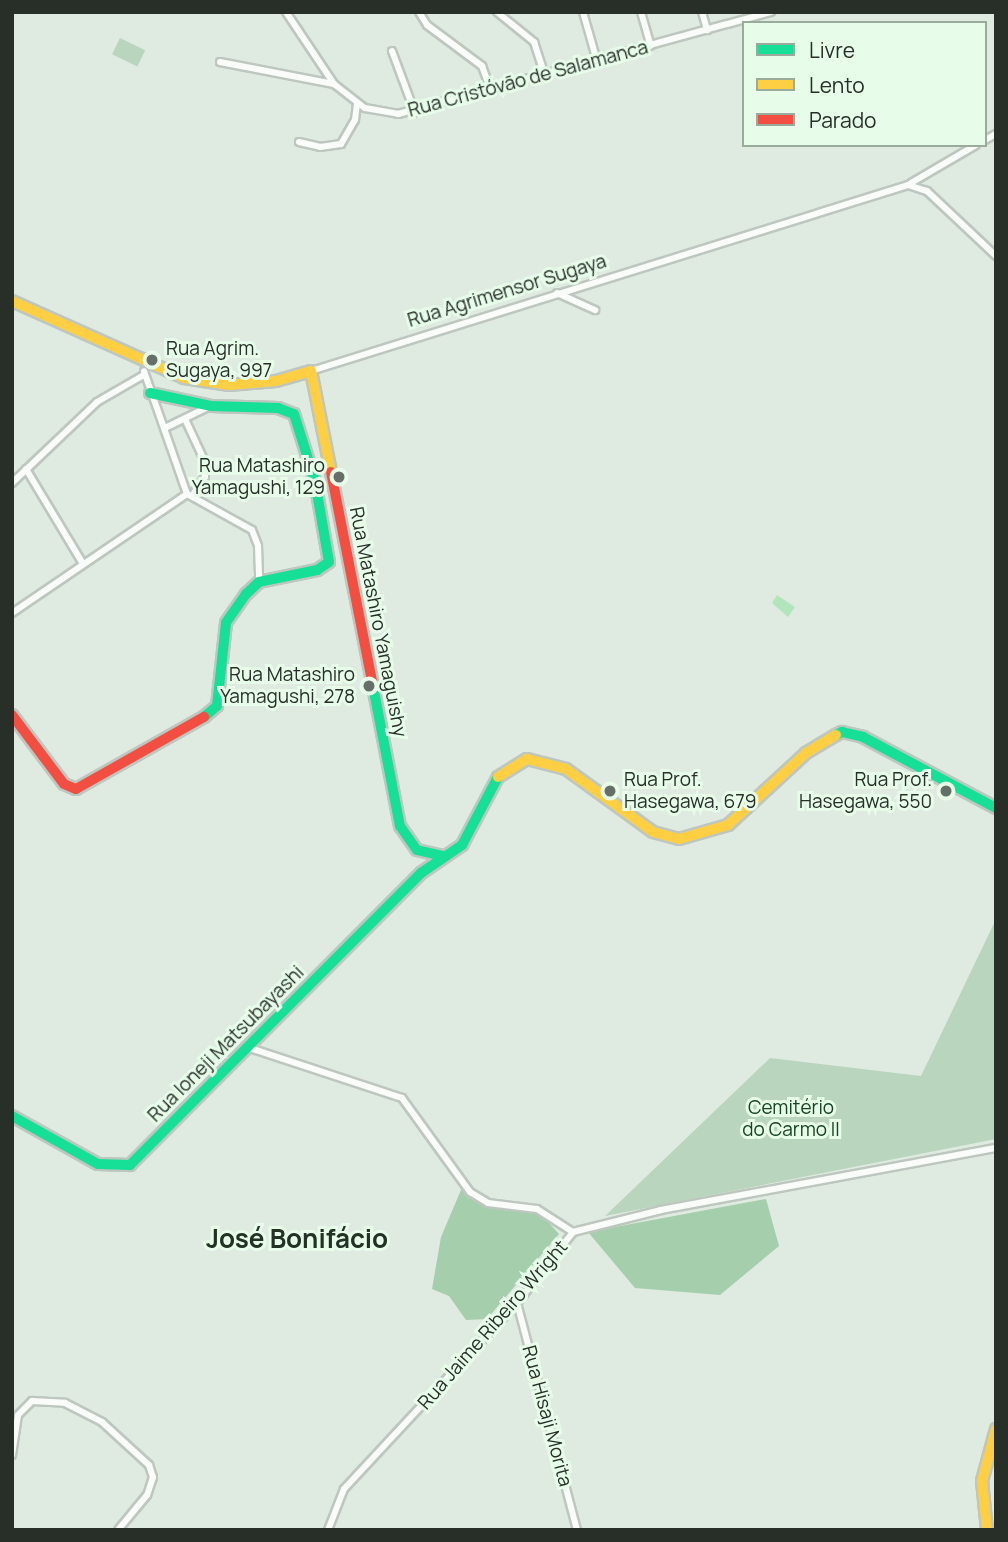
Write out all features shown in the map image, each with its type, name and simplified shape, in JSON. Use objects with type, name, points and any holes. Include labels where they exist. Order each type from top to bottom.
[{"type":"main road","name":"Rua Agrimensor Sugaya","points":[[12,301],[145,370],[229,385],[310,371]]},
{"type":"main road","name":"Rua Matashiro Yamaguishy","points":[[310,371],[400,826],[418,850],[442,856]]},
{"type":"main road","points":[[12,715],[64,784],[88,786],[189,728],[217,706],[226,623],[259,582],[317,570],[329,562],[331,551],[302,428],[289,411],[211,406],[150,393]]},
{"type":"main road","name":"Rua Ioneji Matsubayashi","points":[[12,1116],[98,1164],[123,1167],[137,1159],[246,1046],[442,856],[468,837],[499,776],[527,759],[566,769],[653,832],[680,839],[728,825],[759,801],[806,753],[842,732],[863,737],[996,808]]},
{"type":"main road","points":[[990,1526],[982,1481],[996,1429]]},
{"type":"street","name":"Rua Cristóvão de Salamanca","points":[[286,12],[334,84],[357,103],[383,113],[415,113],[751,15],[771,12]]},
{"type":"street","points":[[419,12],[427,25],[482,66],[491,91]]},
{"type":"street","points":[[497,12],[534,42],[545,76]]},
{"type":"street","points":[[583,12],[597,61]]},
{"type":"street","points":[[641,12],[651,46]]},
{"type":"street","points":[[702,12],[707,30]]},
{"type":"street","points":[[392,51],[415,113]]},
{"type":"street","points":[[220,62],[334,84]]},
{"type":"street","points":[[299,142],[327,147],[341,144],[355,120],[357,103]]},
{"type":"street","name":"Rua Agrimensor Sugaya","points":[[310,371],[908,185],[973,147]]},
{"type":"street","points":[[908,185],[927,191],[996,256]]},
{"type":"street","points":[[557,293],[595,310]]},
{"type":"street","points":[[12,483],[113,389],[145,370],[150,393],[189,495],[252,530],[258,545],[259,582]]},
{"type":"street","points":[[165,428],[211,406]]},
{"type":"street","points":[[12,613],[189,495],[205,477],[205,462],[185,419]]},
{"type":"street","points":[[26,469],[83,564]]},
{"type":"street","name":"Rua Jaime Ribeiro Wright","points":[[246,1046],[402,1098],[470,1192],[488,1203],[537,1209],[573,1232],[517,1303],[344,1489],[328,1530]]},
{"type":"street","points":[[573,1232],[661,1210],[996,1149]]},
{"type":"street","name":"Rua Hisaji Morita","points":[[517,1303],[577,1530]]},
{"type":"street","points":[[12,1455],[18,1415],[32,1401],[65,1403],[102,1422],[149,1465],[153,1477],[147,1495],[118,1530]]},
{"type":"green space","points":[[120,38],[145,50],[137,66],[112,54]]},
{"type":"green space","name":"Cemitério do Carmo II","points":[[996,919],[996,1139],[605,1216],[770,1058],[921,1076]]},
{"type":"shaded area","points":[[777,595],[795,607],[788,617],[772,603]]},
{"type":"shaded area","points":[[461,1190],[540,1213],[559,1234],[487,1319],[466,1320],[449,1296],[432,1289],[441,1237]]},
{"type":"shaded area","points":[[766,1199],[779,1246],[720,1295],[635,1288],[588,1232]]},
{"type":"traffic: fast","points":[[150,393],[211,406],[278,408],[294,414],[315,481],[329,562],[317,570],[259,582],[246,594],[226,623],[217,706],[204,717]]},
{"type":"traffic: fast","points":[[373,686],[400,826],[417,850],[442,856]]},
{"type":"traffic: fast","points":[[836,735],[842,732],[863,737],[996,808]]},
{"type":"traffic: fast","points":[[12,1116],[98,1164],[130,1165],[421,873],[462,845],[498,777]]},
{"type":"traffic: slow","points":[[12,301],[184,378],[229,385],[276,381],[311,371],[331,472]]},
{"type":"traffic: slow","points":[[498,777],[527,759],[566,769],[653,832],[679,839],[728,825],[806,753],[836,735]]},
{"type":"traffic: slow","points":[[987,1530],[982,1481],[996,1429]]},
{"type":"traffic: jam","points":[[331,472],[373,686]]},
{"type":"traffic: jam","points":[[12,715],[64,784],[76,789],[204,717]]},
{"type":"place","name":"Rua Agrim. Sugaya, 997","points":[[152,360]]},
{"type":"place","name":"Rua Matashiro Yamagushi, 129","points":[[339,477]]},
{"type":"place","name":"Rua Matashiro Yamagushi, 278","points":[[369,686]]},
{"type":"place","name":"Rua Prof. Hasegawa, 679","points":[[610,791]]},
{"type":"place","name":"Rua Prof. Hasegawa, 550","points":[[946,791]]},
{"type":"district","name":"José Bonifácio","points":[[297,1239]]}]
